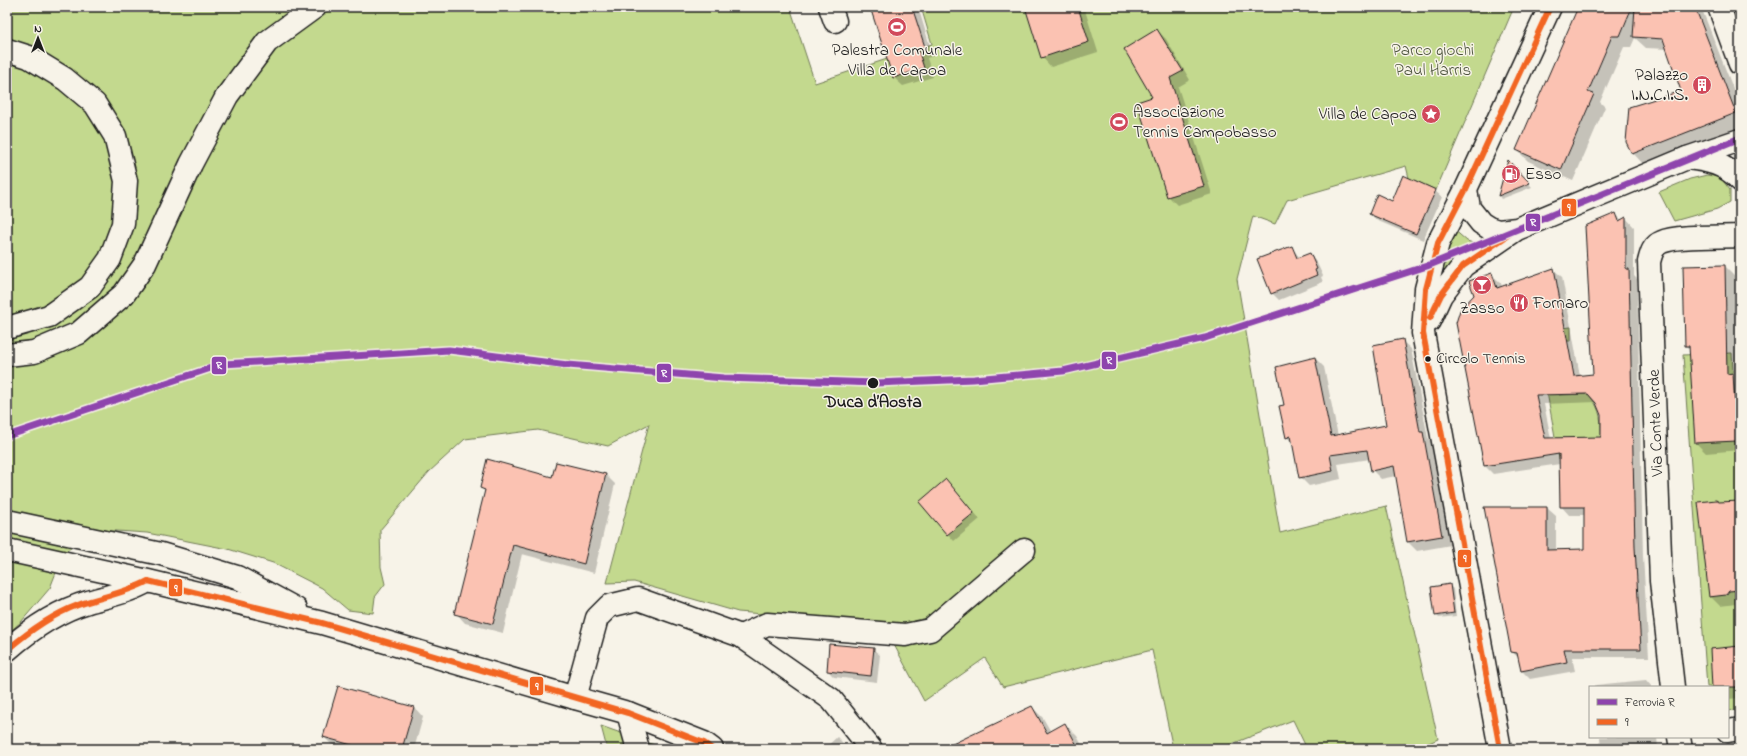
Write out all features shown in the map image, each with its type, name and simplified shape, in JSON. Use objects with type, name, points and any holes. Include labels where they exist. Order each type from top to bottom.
[{"type":"main road","points":[[7,355],[34,352],[79,333],[124,294],[145,264],[226,96],[268,42],[315,7]]},
{"type":"main road","points":[[1500,749],[1423,333],[1426,289],[1438,243],[1466,189],[1550,7]]},
{"type":"main road","points":[[1719,7],[1740,64]]},
{"type":"main road","points":[[7,50],[28,57],[65,80],[95,104],[115,136],[126,181],[123,224],[110,259],[90,287],[49,316],[7,328]]},
{"type":"main road","points":[[1423,333],[1440,295],[1463,266],[1517,229],[1687,158],[1740,140]]},
{"type":"main road","points":[[1687,158],[1707,160],[1725,167],[1740,180]]},
{"type":"main road","points":[[1466,189],[1469,208],[1481,223],[1498,231],[1517,229]]},
{"type":"main road","name":"Via Conte Verde","points":[[1673,686],[1661,581],[1650,262],[1654,248],[1661,242],[1674,238],[1740,236]]},
{"type":"main road","points":[[7,521],[161,554],[237,577],[322,623]]},
{"type":"main road","points":[[7,550],[148,581],[322,623],[575,698],[628,712],[704,743],[712,749]]},
{"type":"main road","points":[[741,636],[767,624],[905,636],[930,630],[1024,550]]},
{"type":"main road","points":[[7,650],[23,636],[53,616],[87,602],[134,590],[148,581]]},
{"type":"main road","points":[[575,698],[597,618],[609,606],[638,599],[741,636],[831,699],[871,749]]},
{"type":"main road","points":[[628,712],[638,749]]},
{"type":"main road","points":[[1729,731],[1740,729]]},
{"type":"green space","name":"Parco giochi Paul Harris","points":[[7,7],[790,7],[815,83],[932,44],[921,7],[1514,7],[1436,190],[1409,178],[1406,166],[1287,200],[1275,224],[1253,216],[1237,279],[1280,533],[1386,506],[1438,739],[1420,747],[1420,749],[1307,749],[1293,720],[1219,749],[1173,749],[1152,650],[1003,687],[985,658],[924,701],[883,624],[738,612],[634,582],[607,583],[649,424],[608,446],[538,430],[465,439],[429,472],[380,530],[381,567],[385,584],[375,597],[373,613],[348,610],[322,588],[273,563],[228,549],[147,533],[102,530],[64,552],[50,588],[21,622],[7,634]]},
{"type":"green space","points":[[1707,175],[1720,177],[1730,190],[1730,202],[1717,209],[1674,221],[1659,192],[1690,179]]},
{"type":"green space","points":[[1452,228],[1467,241],[1476,244],[1441,283],[1435,278]]},
{"type":"green space","points":[[1571,327],[1571,341],[1561,341],[1559,395],[1588,394],[1598,409],[1601,424],[1601,437],[1559,459],[1536,331]]},
{"type":"green space","points":[[1732,353],[1737,444],[1740,444],[1740,709],[1729,711],[1729,686],[1707,686],[1683,355]]},
{"type":"green space","points":[[601,726],[666,749],[607,749]]},
{"type":"building","name":"Palestra Comunale Villa de Capoa","points":[[870,7],[912,7],[925,47],[918,49],[924,68],[893,78]]},
{"type":"building","points":[[1025,7],[1078,7],[1089,42],[1041,58]]},
{"type":"building","points":[[1578,7],[1632,7],[1620,36],[1612,36],[1588,92],[1594,94],[1561,170],[1516,150]]},
{"type":"building","name":"Palazzo I.N.C.I.S.","points":[[1635,7],[1695,7],[1736,113],[1632,154],[1626,142],[1629,107],[1681,91],[1663,39],[1633,37]]},
{"type":"building","points":[[1157,29],[1183,71],[1170,78],[1204,186],[1167,197],[1137,102],[1152,97],[1124,49]]},
{"type":"building","points":[[1508,160],[1530,183],[1498,196]]},
{"type":"building","points":[[1403,175],[1436,190],[1416,234],[1369,214],[1377,194],[1392,201]]},
{"type":"building","points":[[1616,213],[1619,221],[1626,217],[1626,269],[1629,269],[1635,547],[1641,649],[1564,649],[1567,662],[1521,671],[1517,653],[1511,652],[1484,507],[1547,507],[1547,550],[1584,549],[1584,507],[1560,507],[1559,454],[1484,466],[1456,323],[1460,310],[1474,295],[1469,281],[1492,273],[1497,288],[1554,268],[1574,376],[1593,374],[1585,226]],"holes":[[[1588,394],[1596,403],[1601,415],[1601,437],[1545,438],[1536,395]]]},
{"type":"building","points":[[1292,246],[1297,258],[1310,253],[1317,269],[1315,270],[1317,275],[1271,294],[1257,259]]},
{"type":"building","points":[[1725,265],[1727,374],[1733,373],[1737,441],[1695,443],[1689,346],[1685,346],[1683,266]]},
{"type":"building","points":[[1403,339],[1420,432],[1423,432],[1442,536],[1407,542],[1394,466],[1371,471],[1367,450],[1330,455],[1333,471],[1299,478],[1291,436],[1286,438],[1279,406],[1284,405],[1276,367],[1315,357],[1331,436],[1386,425],[1373,345]]},
{"type":"building","points":[[487,459],[552,477],[556,462],[606,474],[584,564],[513,545],[493,624],[454,614],[485,490],[480,488]]},
{"type":"building","points":[[946,479],[974,513],[947,535],[919,502]]},
{"type":"building","points":[[1716,500],[1719,502],[1740,501],[1740,590],[1729,591],[1726,595],[1709,597],[1698,502]]},
{"type":"building","points":[[1450,584],[1454,613],[1435,616],[1431,587]]},
{"type":"building","points":[[829,644],[874,648],[871,676],[827,671]]},
{"type":"building","points":[[1740,646],[1740,687],[1712,686],[1710,649]]},
{"type":"building","points":[[338,686],[414,707],[402,749],[366,749],[323,737]]},
{"type":"building","points":[[1032,706],[1047,733],[1065,723],[1079,749],[942,749]]},
{"type":"rail line","name":"R","points":[[7,436],[223,364],[449,350],[568,365],[724,378],[876,383],[974,379],[1063,371],[1205,338],[1427,266],[1740,138]]},
{"type":"transit line","name":"9","points":[[1500,749],[1423,333],[1426,289],[1438,243],[1466,189],[1550,7]]},
{"type":"transit line","name":"9","points":[[1430,318],[1441,295],[1463,266],[1517,229],[1687,158],[1740,140]]},
{"type":"transit line","name":"9","points":[[7,650],[32,630],[68,609],[122,592],[148,581],[322,623],[628,713],[704,743],[712,749]]},
{"type":"place","name":"Palestra Comunale Villa de Capoa","points":[[897,27]]},
{"type":"place","name":"Palazzo I.N.C.I.S.","points":[[1702,85]]},
{"type":"place","name":"Villa de Capoa","points":[[1431,114]]},
{"type":"place","name":"Associazione Tennis Campobasso","points":[[1119,122]]},
{"type":"place","name":"Esso","points":[[1511,174]]},
{"type":"place","name":"Zasso","points":[[1482,285]]},
{"type":"place","name":"Fornaro","points":[[1519,303]]},
{"type":"place","name":"Circolo Tennis","points":[[1428,359]]},
{"type":"place","name":"Duca d’Aosta","points":[[873,383]]}]
